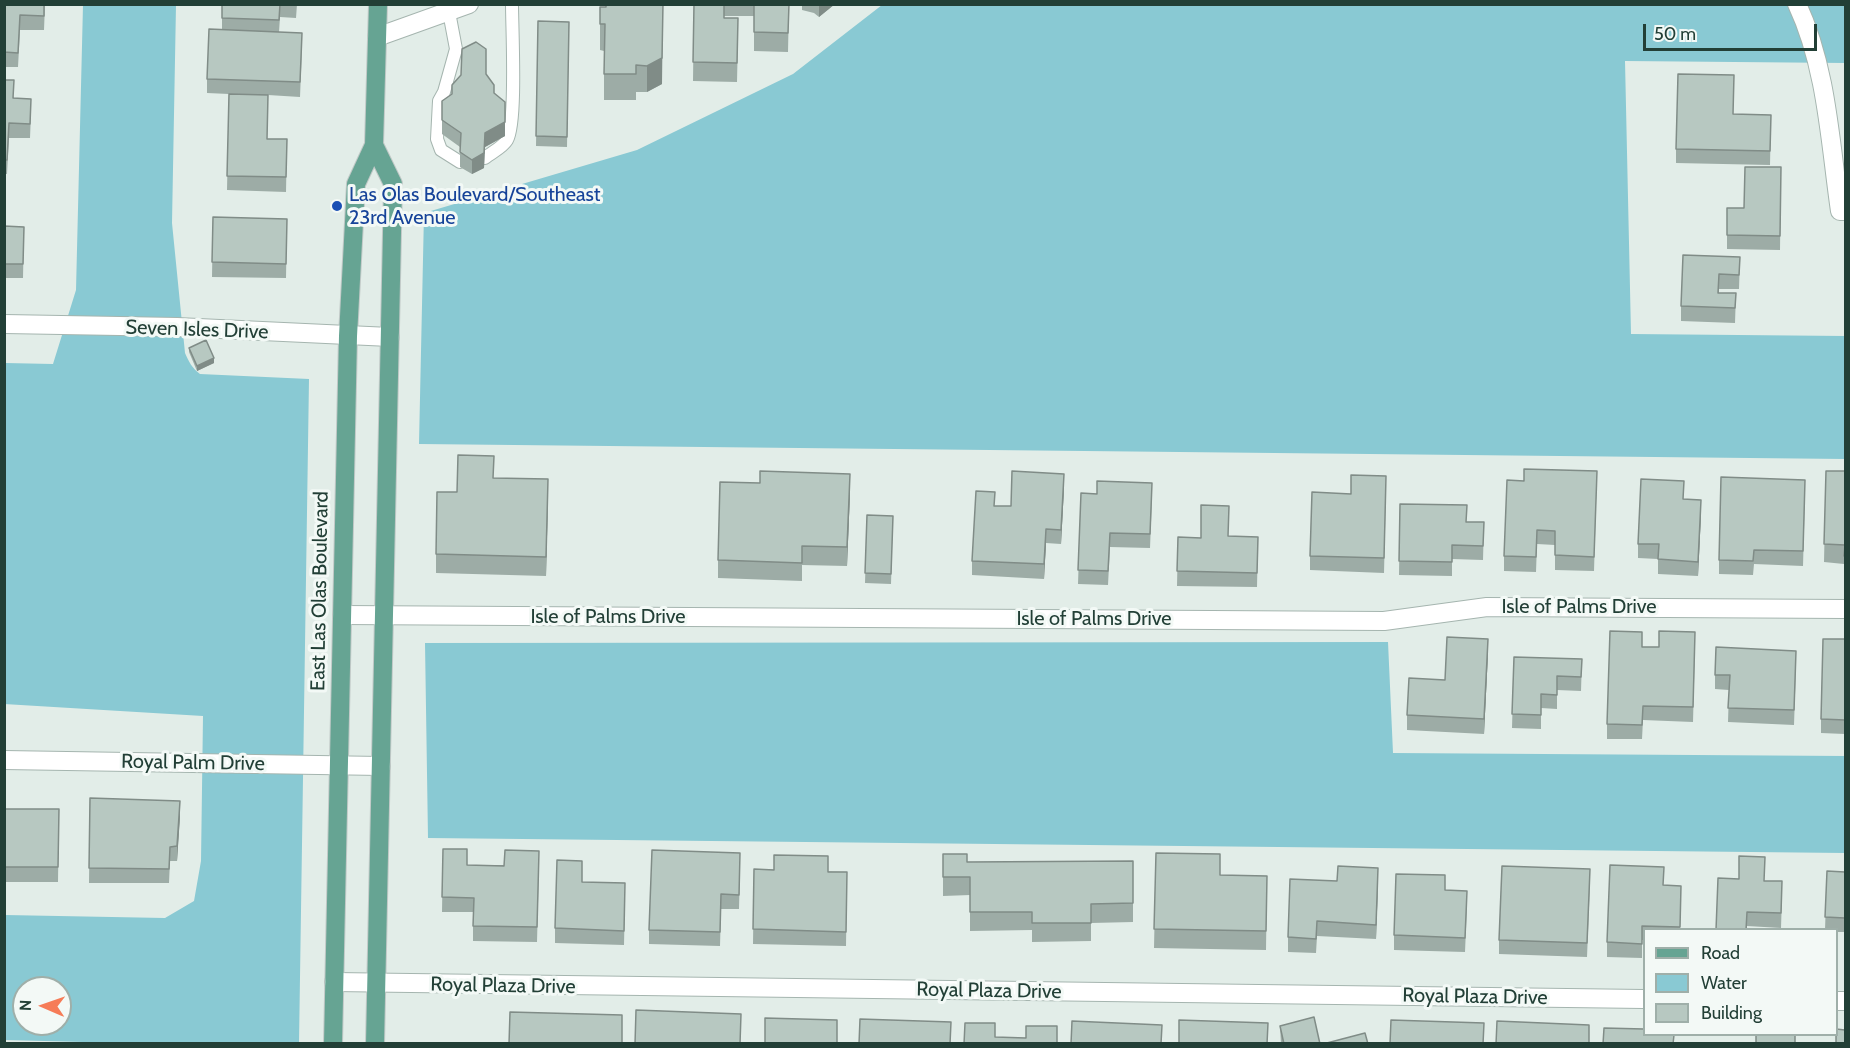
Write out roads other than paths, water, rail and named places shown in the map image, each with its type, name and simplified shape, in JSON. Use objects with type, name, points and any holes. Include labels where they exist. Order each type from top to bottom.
[{"type":"main road","name":"East Las Olas Boulevard","points":[[333,1044],[348,336],[356,184],[374,145],[378,4]]},
{"type":"main road","name":"East Las Olas Boulevard","points":[[374,145],[393,184],[375,1044]]},
{"type":"street","points":[[1797,4],[1808,28],[1822,81],[1843,211]]},
{"type":"street","points":[[377,37],[462,7]]},
{"type":"street","name":"Seven Isles Drive","points":[[4,324],[177,327],[390,337]]},
{"type":"street","name":"Isle of Palms Drive","points":[[342,615],[1384,621],[1487,607],[1845,609]]},
{"type":"street","name":"Royal Palm Drive","points":[[4,760],[381,766]]},
{"type":"street","name":"Royal Plaza Drive","points":[[334,982],[1643,999]]},
{"type":"lane","points":[[485,158],[506,143],[510,134],[513,87],[512,4]]},
{"type":"lane","points":[[460,162],[441,150],[437,139],[439,101],[444,93],[456,49],[462,7]]},
{"type":"water","points":[[83,5],[176,5],[172,223],[185,353],[191,365],[200,374],[309,379],[299,1043],[161,1044],[5,1040],[5,915],[165,918],[194,901],[201,861],[203,716],[4,704],[5,363],[53,364],[76,290]]},
{"type":"water","points":[[882,5],[1845,5],[1845,63],[1625,61],[1631,334],[1845,336],[1845,459],[419,444],[424,213],[637,150],[793,74]]},
{"type":"water","points":[[1388,642],[1393,753],[1845,756],[1845,853],[428,838],[425,643]]},
{"type":"place","name":"Las Olas Boulevard/Southeast 23rd Avenue","points":[[337,206]]}]
